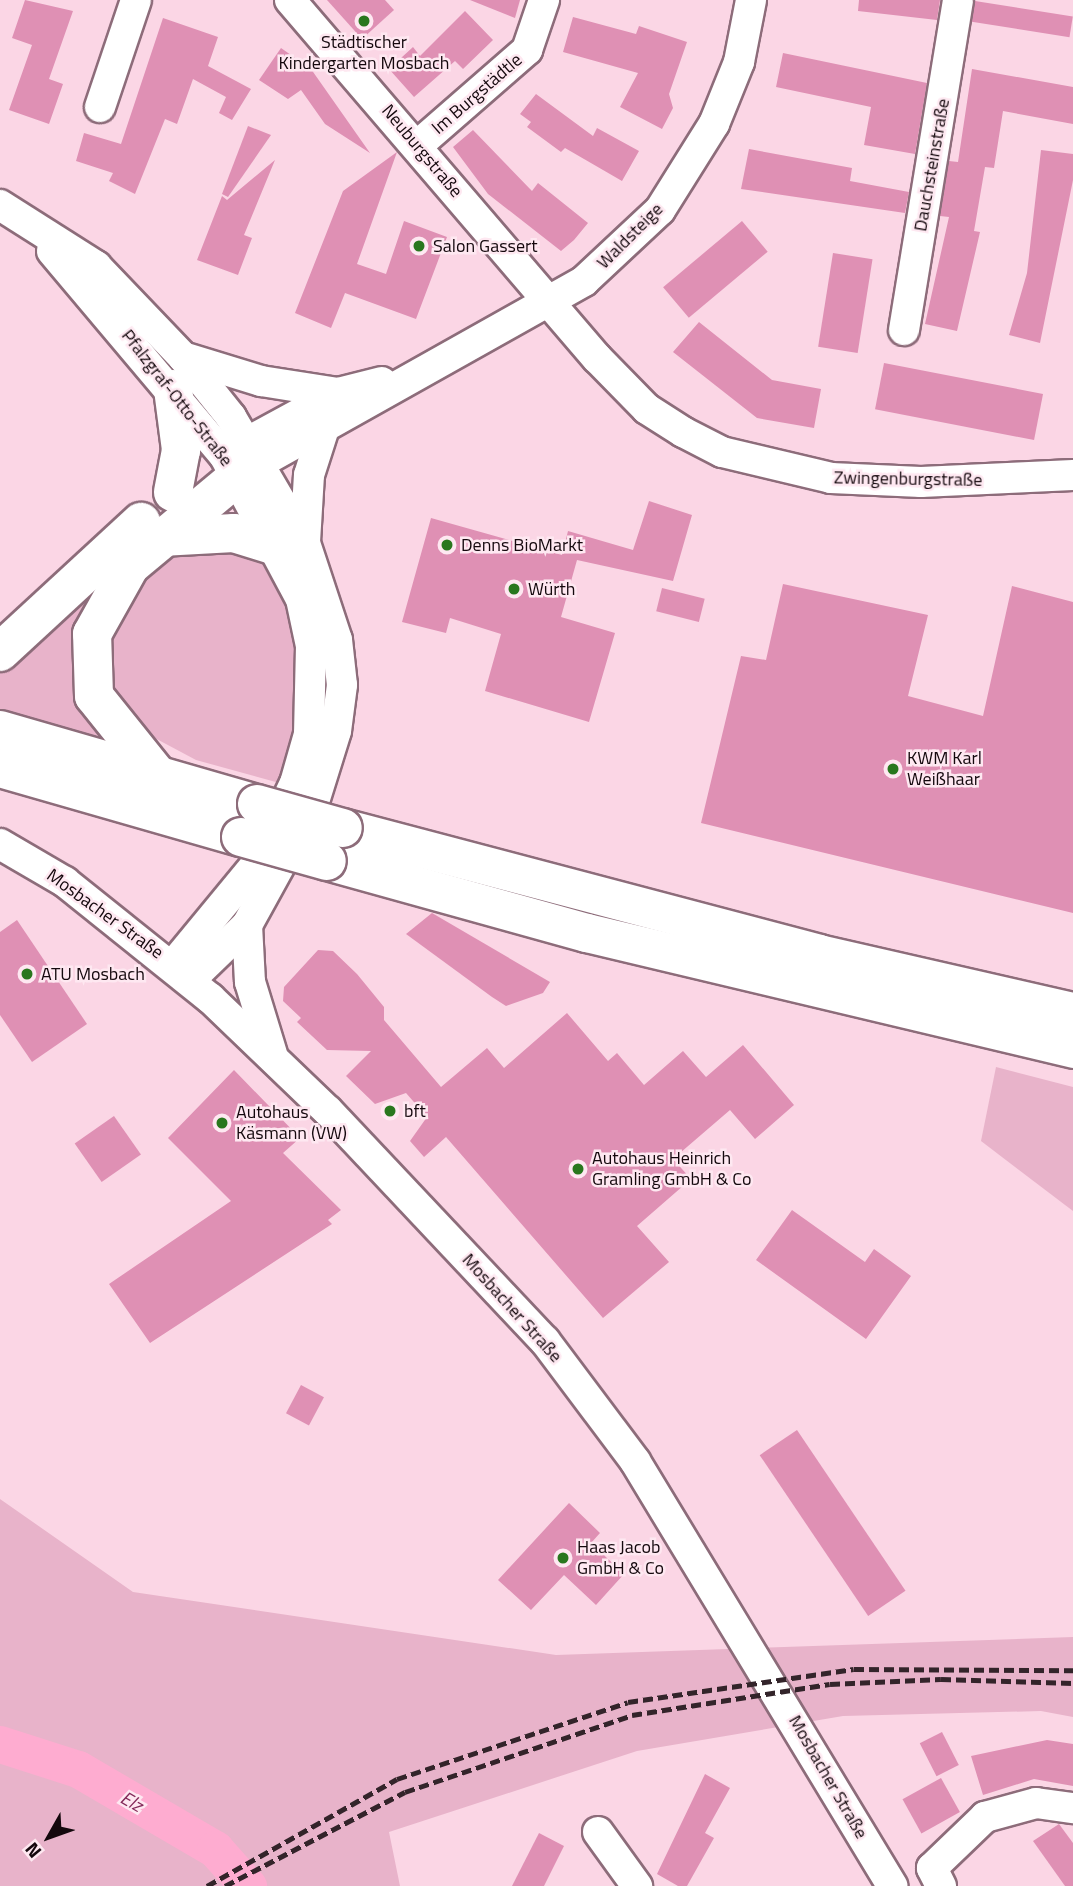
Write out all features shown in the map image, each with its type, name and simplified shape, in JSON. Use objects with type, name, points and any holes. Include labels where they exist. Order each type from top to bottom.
[{"type":"highway","points":[[173,492],[181,450],[178,373]]},
{"type":"highway","points":[[0,652],[173,492],[242,458]]},
{"type":"highway","points":[[159,777],[110,723],[94,696],[88,668],[92,634],[106,600],[161,537],[242,458]]},
{"type":"highway","points":[[161,537],[234,533],[291,544]]},
{"type":"highway","points":[[0,730],[159,777],[249,820]]},
{"type":"highway","points":[[0,768],[249,820],[335,844],[1066,1007]]},
{"type":"highway","points":[[335,844],[587,933],[1073,1049]]},
{"type":"street","points":[[100,107],[136,0]]},
{"type":"street","name":"Neuburgstraße","points":[[290,0],[418,145],[551,305]]},
{"type":"street","name":"Im Burgstädtle","points":[[418,145],[527,50],[544,0]]},
{"type":"street","name":"Waldsteige","points":[[242,458],[324,428],[403,377],[551,305],[660,210],[714,124],[739,62],[751,0]]},
{"type":"street","name":"Dauchsteinstraße","points":[[904,330],[958,0]]},
{"type":"street","name":"Pfalzgraf-Otto-Straße","points":[[0,205],[30,228],[178,373],[242,458],[291,544],[337,640],[342,684],[336,731],[313,805],[247,925],[182,972]]},
{"type":"street","name":"Zwingenburgstraße","points":[[551,305],[647,409],[722,452],[859,481],[1073,474]]},
{"type":"street","points":[[178,373],[261,381],[338,393]]},
{"type":"street","name":"Waldsteige","points":[[242,458],[338,393],[403,377]]},
{"type":"street","points":[[291,544],[324,428]]},
{"type":"street","name":"Pfalzgraf-Otto-Straße","points":[[182,972],[215,919],[257,863],[295,783],[309,734],[311,646],[291,544]]},
{"type":"street","name":"Mosbacher Straße","points":[[0,844],[144,940],[182,972],[272,1055],[545,1341],[627,1450],[892,1886]]},
{"type":"street","points":[[144,940],[215,919]]},
{"type":"street","points":[[247,925],[250,982],[272,1055]]},
{"type":"street","points":[[941,1886],[932,1868],[985,1817],[1036,1803],[1073,1808]]},
{"type":"street","points":[[598,1832],[637,1886]]},
{"type":"shaded area","points":[[214,474],[104,583],[116,748],[0,714],[0,664]]},
{"type":"shaded area","points":[[211,540],[256,550],[291,609],[300,661],[298,742],[283,784],[196,760],[136,728],[103,680],[101,639],[121,601],[162,563]]},
{"type":"shaded area","points":[[996,1067],[1073,1087],[1073,1211],[981,1141]]},
{"type":"shaded area","points":[[0,1499],[133,1592],[556,1655],[1073,1637],[1073,1717],[1041,1711],[843,1716],[637,1751],[389,1832],[400,1886],[0,1886]]},
{"type":"building","points":[[25,0],[73,11],[49,79],[63,84],[49,124],[9,110],[32,45],[12,38]]},
{"type":"building","name":"Städtischer Kindergarten Mosbach","points":[[327,0],[385,0],[394,10],[362,39]]},
{"type":"building","points":[[470,0],[520,0],[515,18]]},
{"type":"building","points":[[859,0],[940,0],[937,20],[858,11]]},
{"type":"building","points":[[975,1],[1073,16],[1069,37],[972,22]]},
{"type":"building","points":[[465,11],[493,40],[463,69],[455,61],[414,97],[389,69],[413,47],[420,56]]},
{"type":"building","points":[[573,17],[636,34],[639,26],[687,42],[669,94],[673,108],[662,129],[620,107],[638,73],[563,52]]},
{"type":"building","points":[[163,18],[218,37],[208,66],[251,89],[232,120],[219,113],[226,97],[193,79],[177,124],[165,119],[135,194],[109,181],[113,173],[76,161],[84,133],[121,144]]},
{"type":"building","points":[[281,48],[311,69],[370,153],[325,124],[301,90],[288,99],[259,80]]},
{"type":"building","points":[[783,53],[927,83],[915,154],[864,145],[871,107],[776,87]]},
{"type":"building","points":[[972,69],[1073,87],[1073,124],[1003,111],[994,168],[985,167],[974,231],[980,232],[957,331],[925,324],[949,217],[940,216],[949,161],[958,162]]},
{"type":"building","points":[[536,94],[593,136],[597,128],[639,151],[622,181],[565,148],[561,152],[527,127],[531,122],[520,114]]},
{"type":"building","points":[[248,126],[271,135],[228,197],[222,194]]},
{"type":"building","points":[[473,130],[532,191],[538,183],[588,223],[561,251],[488,194],[453,147]]},
{"type":"building","points":[[749,149],[852,168],[850,181],[909,192],[905,213],[741,189]]},
{"type":"building","points":[[1041,150],[1073,154],[1073,180],[1040,343],[1009,335],[1027,273]]},
{"type":"building","points":[[397,152],[357,264],[386,274],[404,221],[447,237],[416,319],[345,293],[331,328],[295,313],[343,191]]},
{"type":"building","points":[[275,160],[244,235],[252,238],[238,275],[197,260],[222,196],[227,200]]},
{"type":"building","points":[[742,221],[768,252],[689,318],[663,287]]},
{"type":"building","points":[[833,253],[873,259],[858,353],[818,347]]},
{"type":"building","points":[[699,322],[772,380],[821,389],[814,428],[757,418],[673,352]]},
{"type":"building","points":[[884,363],[1043,394],[1034,440],[875,409]]},
{"type":"building","points":[[649,501],[692,515],[673,581],[577,560],[561,617],[615,633],[589,722],[485,691],[501,634],[450,618],[446,633],[402,622],[431,518],[562,555],[568,531],[633,550]]},
{"type":"building","name":"KWM Karl Weißhaar","points":[[783,584],[928,615],[908,696],[983,716],[1012,586],[1073,602],[1073,913],[701,823],[741,656],[766,660]]},
{"type":"building","points":[[662,588],[705,599],[699,622],[656,611]]},
{"type":"building","points":[[432,913],[550,982],[543,993],[506,1006],[406,934]]},
{"type":"building","name":"ATU Mosbach","points":[[17,920],[87,1024],[32,1062],[0,1015],[0,932]]},
{"type":"building","name":"Autohaus Heinrich Gramling GmbH & Co","points":[[318,950],[333,951],[357,974],[384,1007],[384,1020],[441,1087],[487,1048],[504,1068],[567,1013],[608,1061],[617,1053],[644,1085],[683,1051],[706,1077],[743,1045],[794,1105],[755,1139],[730,1110],[673,1159],[691,1179],[637,1226],[669,1262],[603,1318],[446,1137],[424,1157],[410,1141],[427,1117],[406,1093],[375,1104],[346,1076],[371,1051],[327,1050],[297,1022],[301,1018],[283,1001],[284,987]]},
{"type":"building","points":[[234,1070],[300,1138],[283,1153],[341,1210],[328,1220],[332,1224],[150,1343],[109,1284],[231,1201],[168,1138]]},
{"type":"building","points":[[114,1116],[141,1155],[102,1182],[75,1144]]},
{"type":"building","points":[[792,1210],[865,1262],[874,1249],[911,1276],[866,1339],[756,1260]]},
{"type":"building","points":[[301,1385],[324,1397],[309,1425],[286,1413]]},
{"type":"building","points":[[797,1430],[905,1591],[868,1616],[760,1455]]},
{"type":"building","name":"Haas Jacob GmbH & Co","points":[[569,1503],[600,1533],[591,1543],[624,1574],[596,1605],[564,1575],[531,1610],[498,1580]]},
{"type":"building","points":[[942,1732],[959,1765],[937,1776],[920,1743]]},
{"type":"building","points":[[1047,1740],[1073,1744],[1073,1786],[1034,1779],[983,1795],[971,1756]]},
{"type":"building","points":[[705,1774],[730,1788],[705,1833],[714,1838],[687,1886],[678,1886],[657,1874]]},
{"type":"building","points":[[941,1778],[960,1812],[921,1833],[903,1799]]},
{"type":"building","points":[[1059,1824],[1073,1843],[1073,1886],[1065,1886],[1033,1841]]},
{"type":"building","points":[[539,1833],[564,1846],[544,1886],[512,1886]]},
{"type":"waterway","name":"Elz","points":[[0,1744],[78,1769],[215,1849],[248,1886]]},
{"type":"railway","points":[[207,1886],[397,1779],[628,1702],[854,1669],[1073,1670]]},
{"type":"railway","points":[[225,1886],[405,1792],[632,1715],[830,1684],[941,1679],[1073,1683]]},
{"type":"place","name":"Städtischer Kindergarten Mosbach","points":[[364,21]]},
{"type":"place","name":"Salon Gassert","points":[[419,246]]},
{"type":"place","name":"Denns BioMarkt","points":[[447,545]]},
{"type":"place","name":"Würth","points":[[514,589]]},
{"type":"place","name":"KWM Karl Weißhaar","points":[[893,769]]},
{"type":"place","name":"ATU Mosbach","points":[[27,974]]},
{"type":"place","name":"bft","points":[[390,1111]]},
{"type":"place","name":"Autohaus Käsmann (VW)","points":[[222,1123]]},
{"type":"place","name":"Autohaus Heinrich Gramling GmbH & Co","points":[[578,1169]]},
{"type":"place","name":"Haas Jacob GmbH & Co","points":[[563,1558]]}]
